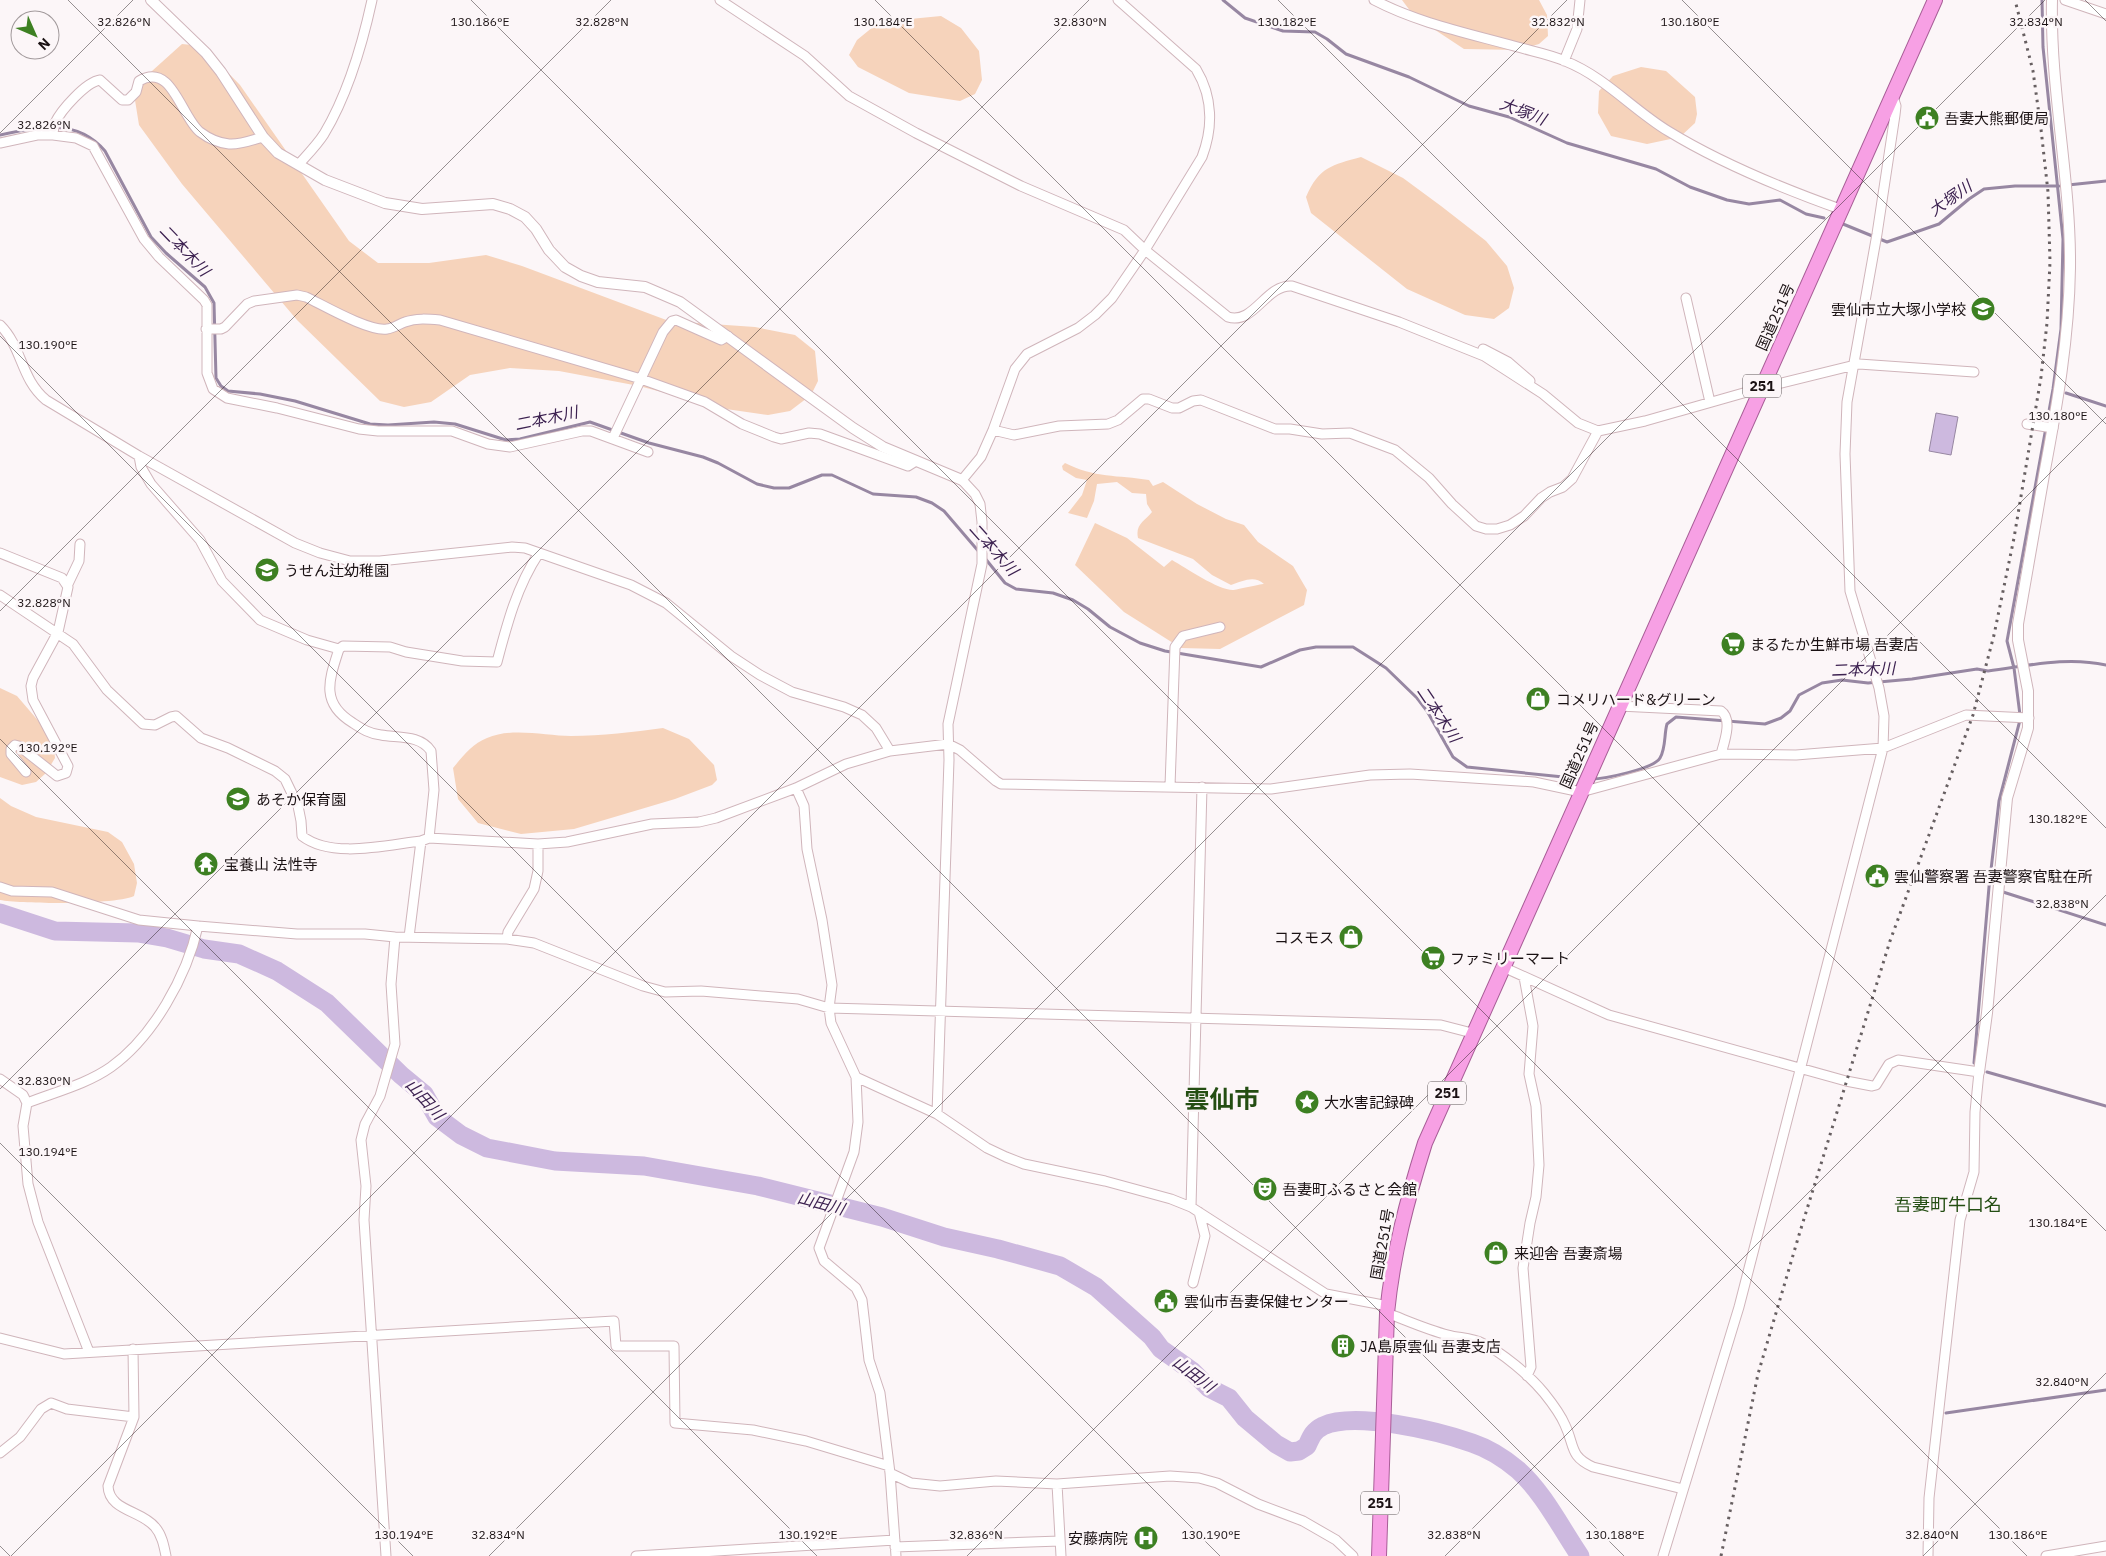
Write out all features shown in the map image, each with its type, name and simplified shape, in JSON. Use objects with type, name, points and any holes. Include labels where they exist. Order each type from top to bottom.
[{"type":"highway","name":"国道251号","points":[[1378,1556],[1388,1310],[1397,1241],[1406,1203],[1425,1143],[1472,1033],[1935,0]]},
{"type":"street","points":[[151,0],[222,72],[263,137],[278,153],[325,180],[385,203],[438,210],[493,204],[510,208],[525,217],[536,229],[549,250],[565,267],[581,276],[598,282],[645,287],[680,302],[853,428],[883,446],[962,480],[975,494],[980,504],[982,564],[948,724],[949,760],[937,1114]]},
{"type":"street","points":[[299,164],[323,136],[337,109],[350,78],[372,0]]},
{"type":"street","points":[[720,0],[805,56],[849,96],[916,133],[1021,186],[1124,230],[1145,250],[1228,317],[1233,319],[1242,317],[1279,288],[1292,286],[1399,322],[1484,356],[1530,386],[1578,423],[1598,431],[1646,421],[1761,388],[1855,364],[1974,372]]},
{"type":"street","points":[[962,480],[981,457],[1015,369],[1020,361],[1027,354],[1078,328],[1112,298],[1145,250],[1202,157],[1208,142],[1211,126],[1207,94],[1203,80],[1196,69],[1118,0]]},
{"type":"street","points":[[1374,0],[1393,10],[1436,25],[1564,61],[1604,82],[1666,130],[1713,157],[1799,195],[1840,209]]},
{"type":"street","points":[[1564,61],[1577,29],[1580,0]]},
{"type":"street","points":[[1928,1556],[1929,1498],[1960,1220],[1974,1172],[1975,1112],[1987,1013],[2007,798],[2028,728],[2028,691],[2018,640],[2018,624],[2062,379],[2069,303],[2070,266],[2066,187],[2053,63],[2052,0]]},
{"type":"street","points":[[2064,0],[2106,14]]},
{"type":"street","points":[[54,130],[78,94],[95,81],[100,80],[122,100],[128,100],[136,92],[140,81],[146,77],[153,76],[162,78],[172,89],[199,131],[215,141],[230,144],[263,137]]},
{"type":"street","points":[[1664,1556],[1739,1307],[1774,1179],[1799,1069],[1883,748],[1884,716],[1878,684],[1850,591],[1845,454],[1847,402],[1877,234],[1895,115],[1896,106],[1892,94]]},
{"type":"street","points":[[0,142],[54,130],[93,146],[144,239],[159,257],[204,300],[208,329],[207,373],[209,382],[213,389],[227,398],[369,430],[452,431],[499,446],[520,446],[582,431],[616,433],[648,452]]},
{"type":"street","points":[[208,329],[221,329],[225,327],[248,304],[254,301],[297,295],[306,297],[359,323],[379,329],[387,330],[406,322],[417,320],[440,320],[641,378],[705,402],[742,424],[774,437],[781,439],[809,433],[820,434],[908,466],[916,461]]},
{"type":"street","points":[[1686,298],[1710,402]]},
{"type":"street","points":[[616,433],[663,332],[674,320],[721,340],[728,336]]},
{"type":"street","points":[[0,325],[13,340],[29,381],[46,400],[139,456],[295,543],[320,553],[350,561],[380,562],[512,546],[525,548],[631,586],[666,604],[731,656],[760,675],[792,692],[844,707],[862,715],[876,728],[890,751]]},
{"type":"street","points":[[1483,349],[1508,362],[1527,377],[1530,381],[1530,386]]},
{"type":"street","points":[[993,430],[1014,435],[1060,426],[1108,424],[1118,420],[1143,399],[1149,399],[1172,408],[1201,400],[1275,429],[1290,428],[1322,434],[1350,434],[1395,450],[1429,478],[1476,526],[1497,529],[1510,525],[1524,516],[1541,498],[1563,487],[1572,478],[1598,431]]},
{"type":"street","points":[[2027,424],[2053,428]]},
{"type":"street","points":[[139,456],[141,466],[151,484],[200,540],[222,581],[260,620],[307,640],[339,649]]},
{"type":"street","points":[[26,772],[11,754],[11,749],[15,745],[19,746],[57,776],[63,775],[68,770],[68,762],[33,700],[31,693],[33,678],[58,632],[68,584],[79,561],[80,544]]},
{"type":"street","points":[[0,553],[62,578],[68,584]]},
{"type":"street","points":[[409,937],[434,790],[431,751],[419,740],[368,732],[342,716],[333,704],[329,686],[339,649],[343,646],[390,647],[406,652],[462,660],[497,662],[510,612],[528,569],[539,553]]},
{"type":"street","points":[[0,595],[74,644],[107,690],[143,724],[154,725],[176,716],[201,738],[228,748],[280,775],[285,779],[298,806],[302,821],[302,836],[318,845],[347,850],[425,840],[538,844],[567,842],[652,824],[699,822],[716,818],[796,788],[846,764],[890,751],[948,744],[960,750],[1001,784],[1170,786],[1270,790],[1370,775],[1410,774],[1534,782],[1582,790],[1721,754],[1796,755],[1883,748],[1966,715],[2028,718]]},
{"type":"street","points":[[1170,786],[1177,642],[1183,636],[1220,627]]},
{"type":"street","points":[[1619,706],[1722,711],[1726,717],[1727,729],[1721,754]]},
{"type":"street","points":[[1193,1283],[1205,1236],[1195,1210],[1196,1019],[1202,787]]},
{"type":"street","points":[[796,788],[804,806],[807,849],[822,920],[832,986],[829,1008],[831,1023],[856,1077],[858,1122],[854,1152],[820,1242],[820,1252],[824,1261],[856,1288],[862,1300],[869,1360],[880,1393],[890,1469],[896,1548]]},
{"type":"street","points":[[507,939],[508,932],[534,889],[538,872],[538,844]]},
{"type":"street","points":[[0,888],[52,892],[139,920],[197,930],[507,939],[534,943],[643,986],[665,992],[701,990],[798,998],[829,1008],[1441,1025],[1472,1033]]},
{"type":"street","points":[[27,1102],[90,1079],[111,1066],[138,1042],[156,1019],[169,997],[189,954],[197,930]]},
{"type":"street","points":[[386,1556],[364,1220],[366,1186],[361,1140],[365,1124],[385,1084],[395,1044],[391,984],[395,936]]},
{"type":"street","points":[[1503,967],[1609,1014],[1799,1069],[1872,1086],[1880,1082],[1889,1064],[1898,1060],[1979,1072]]},
{"type":"street","points":[[1524,977],[1532,1026],[1529,1074],[1536,1106],[1539,1165],[1536,1197],[1523,1268],[1531,1367],[1527,1376]]},
{"type":"street","points":[[856,1077],[937,1114],[987,1148],[1024,1164],[1106,1181],[1171,1199],[1195,1210],[1326,1294],[1388,1310],[1448,1335],[1480,1342],[1527,1376],[1543,1392],[1566,1426],[1573,1451],[1577,1458],[1593,1467],[1683,1490]]},
{"type":"street","points":[[0,1079],[23,1095],[27,1102],[23,1126],[28,1184],[38,1222],[89,1352]]},
{"type":"street","points":[[0,1338],[64,1354],[614,1321],[616,1346],[674,1346],[675,1423],[753,1430],[806,1441],[890,1469],[911,1482],[923,1485],[940,1486],[996,1481],[1057,1484],[1170,1476],[1199,1478],[1217,1483],[1258,1504],[1302,1521],[1336,1540],[1353,1556]]},
{"type":"street","points":[[133,1349],[134,1417],[108,1486],[108,1494],[118,1505],[148,1520],[155,1527],[161,1536],[166,1556]]},
{"type":"street","points":[[0,1453],[20,1438],[41,1409],[52,1403],[67,1409],[134,1417]]},
{"type":"street","points":[[1057,1484],[1061,1556]]},
{"type":"street","points":[[636,1556],[1060,1541]]},
{"type":"street","points":[[2046,1556],[2106,1546]]},
{"type":"shaded area","points":[[1402,0],[1539,0],[1547,15],[1548,36],[1539,44],[1519,50],[1464,49],[1414,16]]},
{"type":"shaded area","points":[[941,16],[961,28],[979,51],[982,80],[975,94],[960,101],[909,93],[858,67],[849,55],[857,40],[879,22]]},
{"type":"shaded area","points":[[182,44],[202,46],[240,85],[349,241],[378,263],[429,263],[486,255],[522,266],[669,321],[755,327],[795,335],[815,351],[818,381],[811,395],[790,411],[768,415],[726,409],[639,386],[559,371],[510,368],[470,375],[431,402],[404,407],[380,401],[297,320],[182,184],[139,125],[134,94],[142,80]]},
{"type":"shaded area","points":[[1641,67],[1666,71],[1695,97],[1697,114],[1695,123],[1680,137],[1647,144],[1611,136],[1598,113],[1599,91],[1613,76]]},
{"type":"shaded area","points":[[1361,157],[1403,178],[1486,241],[1507,266],[1514,288],[1509,308],[1494,319],[1465,315],[1407,289],[1311,213],[1306,197],[1321,173],[1334,165]]},
{"type":"shaded area","points":[[1936,413],[1958,417],[1951,455],[1929,451]]},
{"type":"shaded area","points":[[1065,463],[1096,474],[1149,480],[1153,486],[1163,482],[1197,504],[1226,519],[1244,525],[1258,542],[1293,566],[1307,590],[1304,605],[1220,649],[1181,648],[1124,612],[1075,565],[1095,523],[1127,538],[1164,567],[1172,560],[1211,583],[1227,589],[1235,590],[1264,584],[1252,579],[1231,585],[1212,575],[1193,559],[1138,538],[1139,526],[1152,512],[1147,504],[1146,494],[1132,493],[1117,482],[1097,484],[1094,501],[1087,518],[1068,513],[1082,495],[1087,480],[1076,478],[1063,470],[1062,466]]},
{"type":"shaded area","points":[[0,688],[17,696],[53,738],[55,758],[46,773],[36,782],[22,785],[0,777]]},
{"type":"shaded area","points":[[663,728],[689,739],[714,765],[717,780],[712,785],[675,799],[574,829],[521,834],[478,823],[458,799],[453,768],[472,747],[487,738],[507,733],[583,736]]},
{"type":"shaded area","points":[[0,798],[11,806],[36,817],[108,832],[122,842],[134,864],[137,883],[134,896],[124,899],[89,902],[47,903],[0,900]]},
{"type":"waterway","name":"大塚川","points":[[1223,0],[1245,18],[1283,31],[1315,32],[1346,54],[1409,77],[1469,106],[1509,117],[1567,143],[1656,169],[1690,187],[1727,200],[1749,204],[1780,200],[1806,214],[1824,218]]},
{"type":"waterway","points":[[2020,715],[2014,668],[2007,641],[2053,389],[2061,329],[2063,239],[2043,47],[2042,0]]},
{"type":"waterway","name":"二本木川","points":[[0,135],[28,129],[56,127],[82,133],[94,140],[105,151],[151,237],[166,253],[205,287],[214,303],[216,378],[221,386],[228,391],[260,394],[295,401],[370,424],[388,425],[434,422],[455,424],[506,440],[520,439],[590,422],[649,443],[703,457],[757,484],[774,488],[789,488],[822,475],[832,475],[873,494],[916,497],[932,503],[944,511],[980,553]]},
{"type":"waterway","name":"大塚川","points":[[2068,185],[2106,181]]},
{"type":"waterway","name":"大塚川","points":[[1843,224],[1887,242],[1939,224],[1984,189],[2015,186],[2059,186]]},
{"type":"waterway","points":[[2066,393],[2106,406]]},
{"type":"waterway","name":"二本木川","points":[[984,557],[1005,583],[1016,589],[1053,593],[1073,600],[1088,609],[1110,627],[1140,643],[1165,651],[1261,667],[1300,650],[1316,647],[1353,647],[1386,668],[1417,698],[1427,711],[1453,757],[1467,767],[1583,779]]},
{"type":"waterway","name":"二本木川","points":[[1591,779],[1628,773],[1656,762],[1663,750],[1667,724],[1676,717],[1765,724],[1781,718],[1790,711],[1799,695],[1822,683],[1842,680],[1868,683],[1912,679],[1977,669],[1988,671],[2076,661],[2106,665]]},
{"type":"waterway","points":[[1974,1063],[1989,887],[1999,801],[2020,720]]},
{"type":"waterway","points":[[2003,892],[2106,925]]},
{"type":"waterway","name":"山田川","points":[[0,913],[55,931],[138,933],[167,938],[204,949],[239,954],[277,971],[327,1003],[401,1075],[424,1094],[437,1117],[461,1135],[487,1148],[555,1161],[644,1166],[758,1186],[882,1217],[944,1237],[1060,1266],[1096,1287],[1152,1337],[1161,1349],[1192,1371],[1209,1388],[1229,1398],[1245,1418],[1276,1444],[1290,1452],[1299,1451],[1307,1446],[1311,1437],[1323,1426],[1337,1422],[1355,1421],[1397,1424],[1439,1433],[1472,1443],[1502,1458],[1527,1479],[1544,1499],[1580,1556]]},
{"type":"waterway","points":[[1987,1072],[2106,1106]]},
{"type":"waterway","points":[[1946,1413],[2106,1390]]},
{"type":"railway","points":[[1721,1556],[1758,1374],[1890,941],[1973,715],[1994,635],[2014,538],[2041,377],[2047,323],[2050,262],[2048,192],[2041,129],[2033,71],[2015,0]]},
{"type":"place","name":"吾妻大熊郵便局","points":[[1927,118]]},
{"type":"place","name":"雲仙市立大塚小学校","points":[[1983,309]]},
{"type":"place","name":"うせん辻幼稚園","points":[[267,570]]},
{"type":"place","name":"まるたか生鮮市場 吾妻店","points":[[1733,644]]},
{"type":"place","name":"コメリハード&グリーン","points":[[1538,699]]},
{"type":"place","name":"あそか保育園","points":[[238,799]]},
{"type":"place","name":"宝養山 法性寺","points":[[206,864]]},
{"type":"place","name":"雲仙警察署 吾妻警察官駐在所","points":[[1877,876]]},
{"type":"place","name":"コスモス","points":[[1351,937]]},
{"type":"place","name":"ファミリーマート","points":[[1433,958]]},
{"type":"place","name":"大水害記録碑","points":[[1307,1102]]},
{"type":"place","name":"吾妻町ふるさと会館","points":[[1265,1189]]},
{"type":"place","name":"来迎舎 吾妻斎場","points":[[1496,1253]]},
{"type":"place","name":"雲仙市吾妻保健センター","points":[[1166,1301]]},
{"type":"place","name":"JA島原雲仙 吾妻支店","points":[[1343,1346]]},
{"type":"place","name":"安藤病院","points":[[1146,1538]]},
{"type":"district","name":"雲仙市","points":[[1222,1098]]},
{"type":"district","name":"吾妻町牛口名","points":[[1948,1204]]}]
